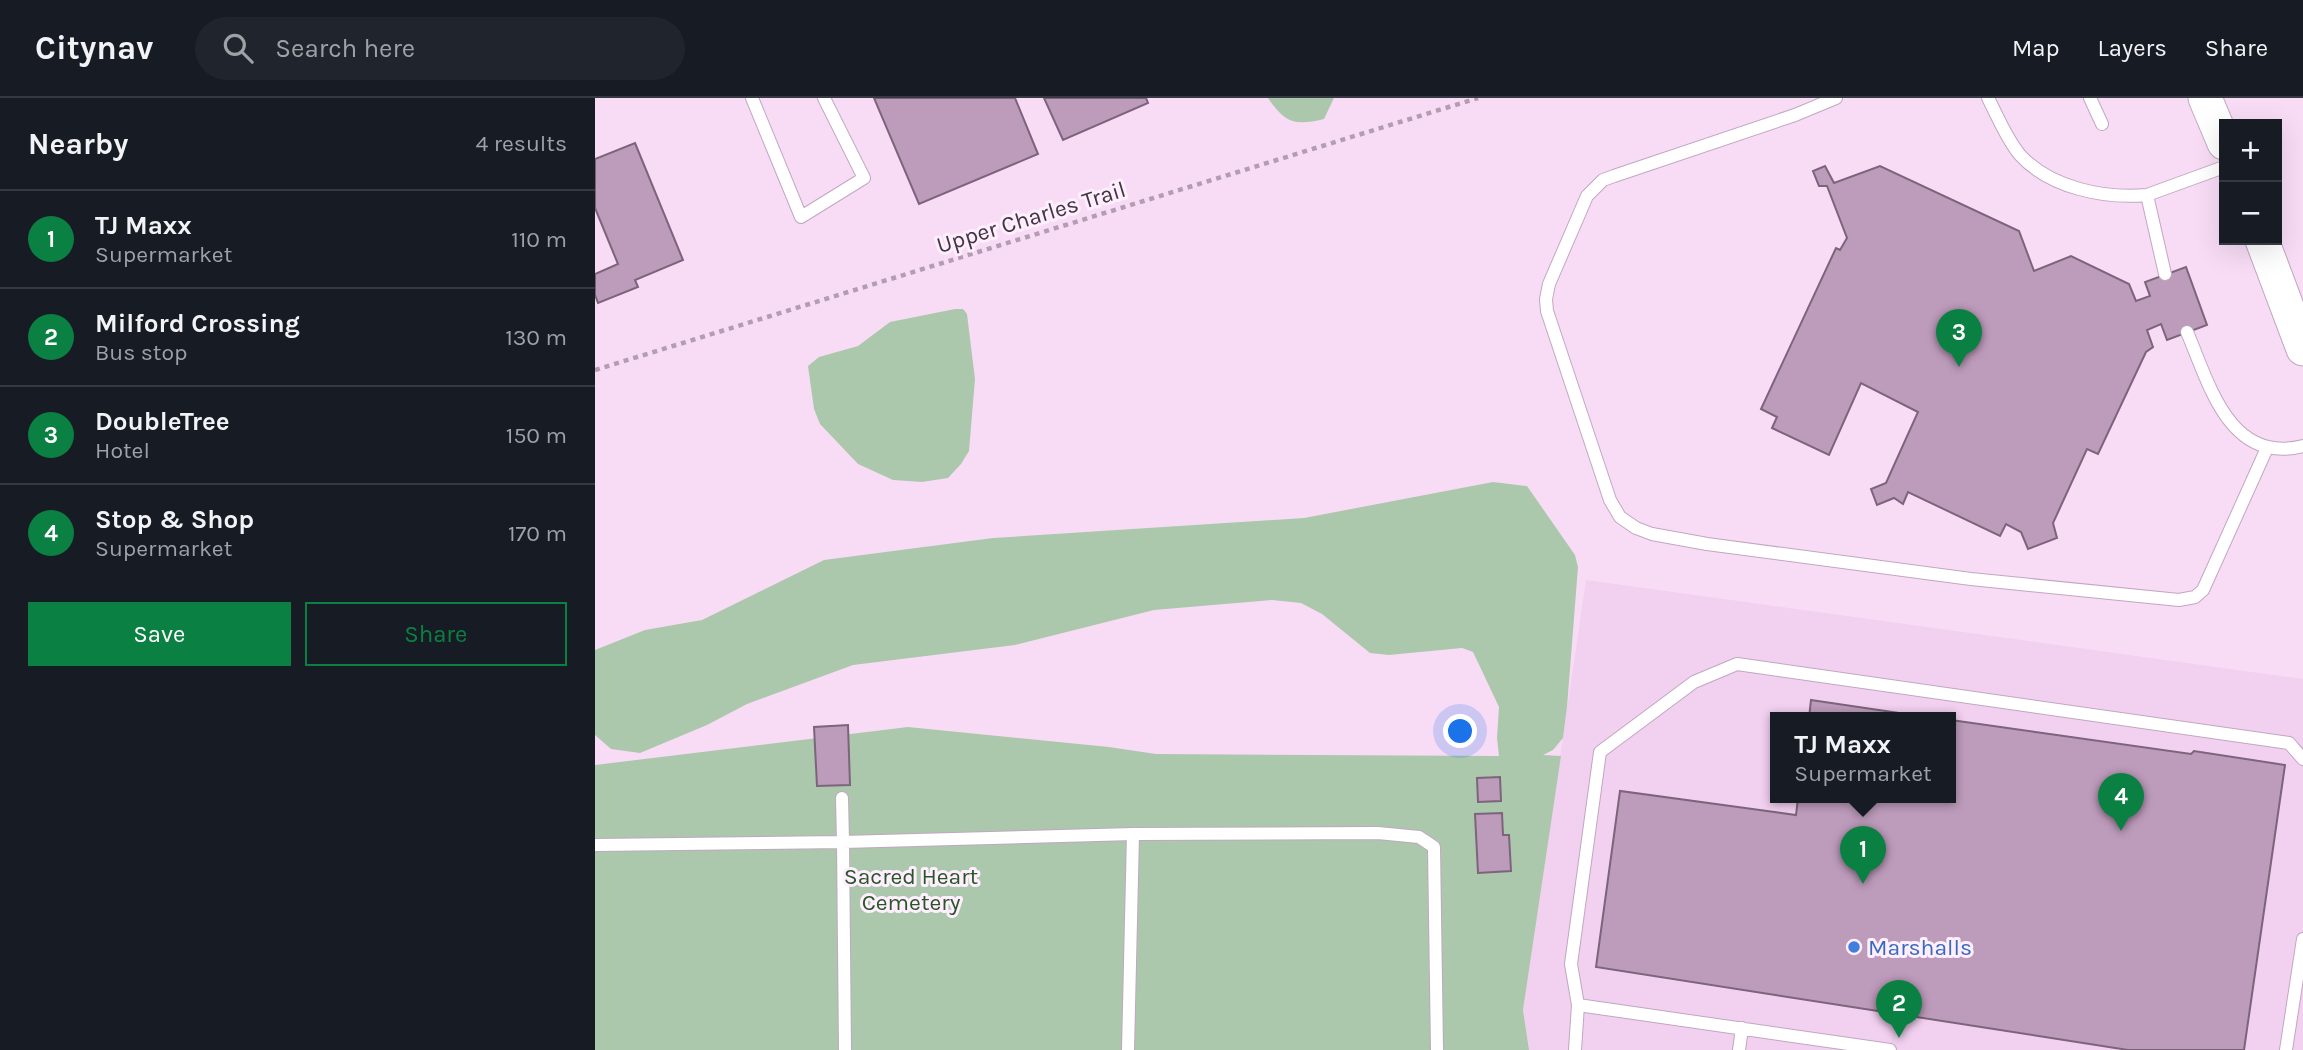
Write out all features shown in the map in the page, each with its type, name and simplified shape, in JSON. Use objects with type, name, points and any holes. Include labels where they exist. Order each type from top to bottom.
[{"type":"main road","points":[[2205,98],[2219,132]]},
{"type":"main road","points":[[2264,245],[2303,349]]},
{"type":"lane","points":[[752,98],[801,217],[864,178],[824,98]]},
{"type":"lane","points":[[1836,98],[1795,115],[1613,176],[1603,180],[1587,196],[1549,284],[1547,311],[1610,500],[1620,517],[1636,528],[1653,534],[1707,544],[1971,579],[2179,600],[2195,597],[2203,590],[2267,448]]},
{"type":"lane","points":[[1987,98],[2021,156],[2036,168],[2079,188],[2106,195],[2147,195],[2219,169]]},
{"type":"lane","points":[[2090,98],[2102,124]]},
{"type":"lane","points":[[2147,195],[2165,274]]},
{"type":"lane","points":[[2187,332],[2221,412],[2234,426],[2267,448],[2303,446]]},
{"type":"lane","points":[[1575,1050],[1578,1005],[1571,964],[1600,752],[1694,682],[1737,664],[2289,743],[2303,760]]},
{"type":"lane","points":[[842,798],[845,1050]]},
{"type":"lane","points":[[595,845],[1133,834],[1378,833],[1419,837],[1434,847],[1437,1050]]},
{"type":"lane","points":[[1128,1050],[1133,834]]},
{"type":"lane","points":[[2286,1050],[2303,939]]},
{"type":"lane","points":[[1578,1005],[1891,1050]]},
{"type":"lane","points":[[1739,1050],[1741,1028]]},
{"type":"path","name":"Upper Charles Trail","points":[[595,370],[1478,98]]},
{"type":"shaded area","points":[[1586,580],[2303,679],[2303,1050],[1529,1050],[1523,1010]]},
{"type":"green space","points":[[1268,98],[1334,98],[1324,119],[1298,122],[1280,113]]},
{"type":"green space","points":[[963,309],[967,314],[975,379],[969,451],[961,464],[948,478],[922,482],[893,480],[858,464],[820,424],[814,409],[808,366],[819,357],[858,346],[890,322]]},
{"type":"green space","name":"Sacred Heart Cemetery","points":[[1493,482],[1527,486],[1575,555],[1578,567],[1563,738],[1553,750],[1543,755],[1561,756],[1523,1010],[1529,1050],[595,1050],[595,765],[908,727],[1156,754],[1499,756],[1499,707],[1473,652],[1462,648],[1389,655],[1370,653],[1322,614],[1301,603],[1272,600],[1154,610],[1015,645],[853,665],[747,704],[707,725],[640,753],[611,749],[595,735],[595,650],[645,630],[702,620],[824,560],[993,538],[1304,518]]},
{"type":"building","points":[[874,98],[1015,98],[1038,154],[919,204]]},
{"type":"building","points":[[1044,98],[1146,98],[1148,103],[1063,140]]},
{"type":"building","points":[[635,143],[683,260],[635,280],[638,287],[598,303],[595,295],[595,274],[618,264],[595,208],[595,159]]},
{"type":"building","points":[[1825,166],[1834,183],[1880,166],[2019,231],[2034,271],[2071,256],[2129,284],[2136,301],[2150,296],[2145,282],[2186,267],[2207,325],[2167,340],[2161,324],[2147,330],[2153,347],[2146,352],[2098,454],[2087,449],[2053,523],[2057,538],[2028,549],[2021,532],[2006,524],[2000,536],[1908,492],[1903,504],[1894,498],[1877,505],[1871,489],[1886,483],[1918,412],[1861,383],[1829,455],[1772,428],[1777,417],[1761,409],[1836,248],[1840,250],[1847,238],[1827,186],[1819,186],[1813,171]]},
{"type":"building","points":[[1811,700],[1892,712],[1810,712]]},
{"type":"building","points":[[1956,721],[2285,765],[2244,1050],[2128,1050],[1596,967],[1620,791],[1796,815],[1797,803],[1956,803]]},
{"type":"building","points":[[848,725],[850,785],[817,786],[814,727]]},
{"type":"building","points":[[1500,777],[1501,801],[1478,802],[1477,778]]},
{"type":"building","points":[[1502,813],[1503,835],[1509,835],[1511,871],[1478,873],[1475,814]]},
{"type":"place","name":"DoubleTree","points":[[1959,367]]},
{"type":"place","name":"Stop & Shop","points":[[2121,831]]},
{"type":"place","name":"TJ Maxx","points":[[1863,884]]},
{"type":"place","name":"Marshalls","points":[[1854,947]]},
{"type":"place","name":"Milford Crossing","points":[[1899,1038]]}]
